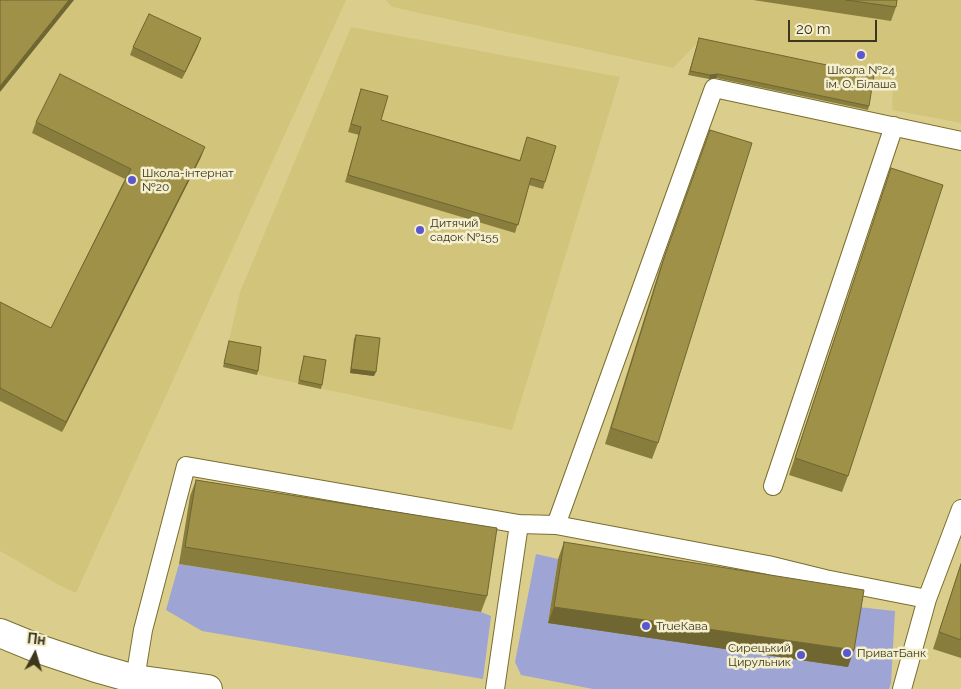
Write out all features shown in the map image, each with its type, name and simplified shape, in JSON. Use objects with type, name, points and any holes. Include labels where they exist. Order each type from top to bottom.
[{"type":"street","points":[[0,633],[47,652],[135,679],[201,688]]},
{"type":"lane","points":[[556,525],[714,88],[961,141]]},
{"type":"lane","points":[[773,486],[894,126]]},
{"type":"lane","points":[[135,679],[143,630],[186,466],[519,524],[556,525],[768,565],[825,579],[928,599]]},
{"type":"lane","points":[[902,689],[928,599],[961,509]]},
{"type":"lane","points":[[495,689],[519,524]]},
{"type":"shaded area","name":"Школа-інтернат №20","points":[[0,0],[346,0],[76,593],[0,551]]},
{"type":"shaded area","name":"Школа №24 ім. О. Білаша","points":[[386,0],[961,0],[961,123],[892,110],[893,84],[698,42],[673,68],[392,7]]},
{"type":"shaded area","name":"Дитячий садок №155","points":[[351,27],[620,77],[512,430],[223,367],[240,292]]},
{"type":"shaded area","points":[[536,554],[558,559],[548,623],[858,607],[895,611],[891,683],[889,689],[593,689],[521,675],[515,662]]},
{"type":"shaded area","points":[[179,564],[481,612],[491,616],[483,679],[202,631],[166,610]]},
{"type":"building","points":[[0,0],[69,0],[0,86]]},
{"type":"building","points":[[846,0],[897,0],[896,7]]},
{"type":"building","points":[[149,14],[201,38],[185,72],[133,47]]},
{"type":"building","points":[[699,38],[874,75],[869,106],[718,74],[710,75],[690,71]]},
{"type":"building","points":[[60,74],[205,147],[66,422],[0,388],[0,302],[51,328],[131,169],[36,122]]},
{"type":"building","points":[[361,89],[388,96],[381,120],[520,161],[527,137],[556,146],[545,182],[531,178],[518,225],[348,175],[361,127],[351,124]]},
{"type":"building","points":[[710,130],[752,143],[658,443],[611,428],[665,255]]},
{"type":"building","points":[[891,168],[943,185],[848,476],[795,458]]},
{"type":"building","points":[[356,335],[380,338],[376,372],[351,369]]},
{"type":"building","points":[[229,341],[261,347],[258,371],[224,363]]},
{"type":"building","points":[[304,356],[326,360],[322,385],[299,380]]},
{"type":"building","points":[[196,480],[497,528],[487,596],[185,547]]},
{"type":"building","points":[[564,542],[864,590],[854,650],[554,607]]},
{"type":"building","points":[[961,564],[961,640],[939,632]]},
{"type":"place","name":"Школа №24 ім. О. Білаша","points":[[861,55]]},
{"type":"place","name":"Школа-інтернат №20","points":[[132,180]]},
{"type":"place","name":"Дитячий садок №155","points":[[420,230]]},
{"type":"place","name":"TrueКава","points":[[646,626]]},
{"type":"place","name":"ПриватБанк","points":[[847,653]]},
{"type":"place","name":"Сирецький Цирульник","points":[[801,655]]}]
